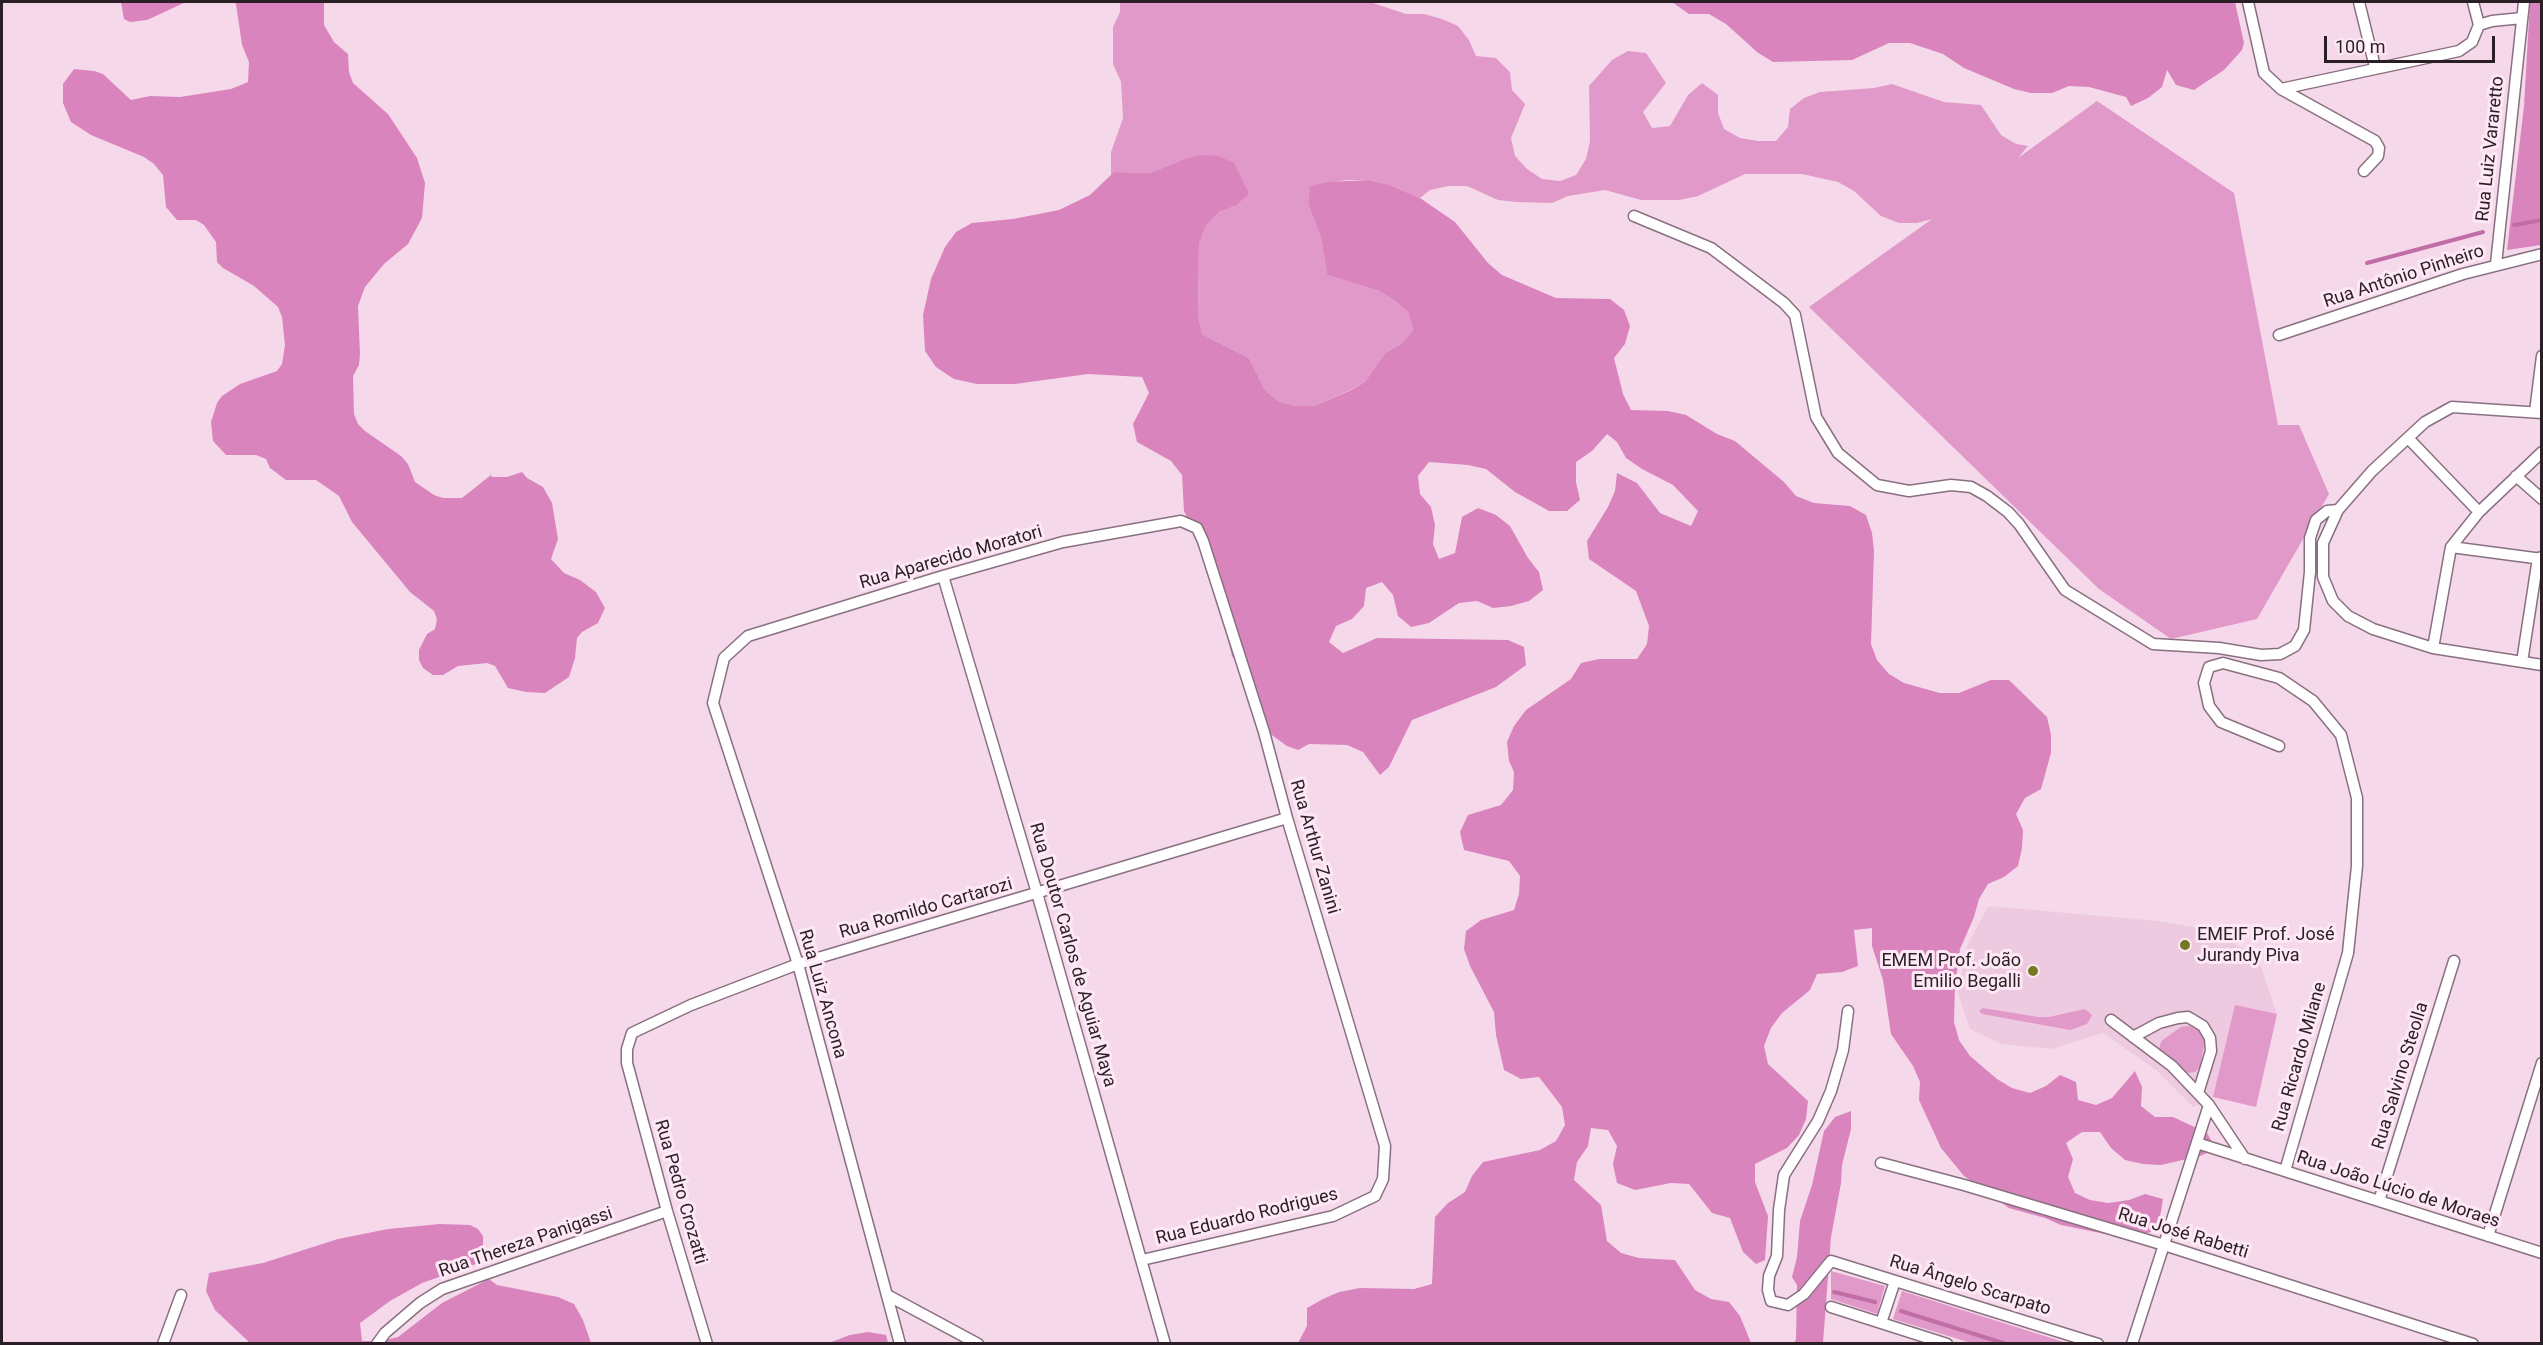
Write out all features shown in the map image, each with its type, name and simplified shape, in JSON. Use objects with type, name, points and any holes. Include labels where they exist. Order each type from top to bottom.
[{"type":"street","points":[[2247,2],[2264,73],[2280,89],[2375,141],[2379,148],[2378,156],[2364,171]]},
{"type":"street","points":[[2359,2],[2375,67]]},
{"type":"street","points":[[2280,89],[2459,51],[2472,42],[2479,25],[2473,2]]},
{"type":"street","name":"Rua Luiz Vararetto","points":[[2496,264],[2524,2]]},
{"type":"street","points":[[2479,25],[2492,21],[2522,18]]},
{"type":"street","points":[[1634,216],[1712,248],[1784,303],[1795,315],[1816,417],[1838,453],[1877,485],[1909,491],[1951,485],[1971,488],[1987,496],[2019,524],[2065,590],[2154,644],[2219,648],[2261,655],[2280,654],[2295,646],[2304,630],[2310,572],[2310,538],[2316,520],[2327,511],[2338,510]]},
{"type":"street","name":"Rua Antônio Pinheiro","points":[[2279,335],[2496,264],[2541,254]]},
{"type":"street","points":[[2541,356],[2538,413],[2452,407],[2425,422],[2372,471],[2338,510],[2323,543],[2323,577],[2333,601],[2348,616],[2373,629],[2433,648],[2541,665]]},
{"type":"street","points":[[2408,438],[2479,512]]},
{"type":"street","points":[[2433,648],[2451,547],[2479,512],[2541,452]]},
{"type":"street","points":[[2516,476],[2541,499]]},
{"type":"street","name":"Rua Aparecido Moratori","points":[[724,658],[748,636],[1063,542],[1181,521],[1197,528]]},
{"type":"street","name":"Rua Arthur Zanini","points":[[1197,528],[1264,732],[1287,818],[1385,1146],[1383,1179]]},
{"type":"street","points":[[2451,547],[2540,558],[2522,662]]},
{"type":"street","name":"Rua Doutor Carlos de Aguiar Maya","points":[[943,576],[1037,893],[1165,1344]]},
{"type":"street","name":"Rua Luiz Ancona","points":[[724,658],[713,703],[798,964],[889,1296],[900,1344]]},
{"type":"street","name":"Rua Ricardo Milane","points":[[2279,746],[2221,722],[2209,706],[2204,683],[2209,667],[2223,663],[2279,678],[2313,701],[2340,735],[2356,798],[2356,866],[2348,952],[2284,1171]]},
{"type":"street","name":"Rua Romildo Cartarozi","points":[[627,1049],[632,1033],[658,1019],[798,964],[1287,818]]},
{"type":"street","name":"Rua Salvino Steolla","points":[[2379,1201],[2454,961]]},
{"type":"street","name":"Rua Ângelo Scarpato","points":[[1848,1011],[1843,1050],[1831,1091],[1818,1121],[1784,1175],[1779,1210],[1777,1256],[1768,1283],[1771,1301],[1788,1305],[1803,1294],[1831,1261],[2098,1344]]},
{"type":"street","points":[[2133,1037],[2159,1023],[2178,1018],[2188,1017],[2203,1026],[2210,1038],[2211,1051],[2198,1094]]},
{"type":"street","points":[[2111,1020],[2172,1066],[2209,1105],[2245,1158]]},
{"type":"street","name":"Rua Pedro Crozatti","points":[[627,1049],[627,1063],[667,1211],[707,1344]]},
{"type":"street","points":[[2488,1236],[2541,1063]]},
{"type":"street","points":[[2132,1344],[2209,1105]]},
{"type":"street","name":"Rua João Lúcio de Moraes","points":[[2197,1143],[2541,1253]]},
{"type":"street","name":"Rua José Rabetti","points":[[1881,1163],[1964,1185],[2163,1245],[2473,1344]]},
{"type":"street","name":"Rua Eduardo Rodrigues","points":[[1142,1260],[1333,1216],[1375,1196],[1383,1179]]},
{"type":"street","name":"Rua Thereza Panigassi","points":[[377,1344],[385,1333],[420,1303],[442,1289],[667,1211]]},
{"type":"street","points":[[1881,1323],[1895,1281]]},
{"type":"street","points":[[163,1344],[181,1295]]},
{"type":"street","points":[[889,1296],[978,1344]]},
{"type":"street","points":[[1831,1307],[1947,1344]]},
{"type":"shaded area","points":[[121,2],[186,2],[147,20],[130,22],[124,19]]},
{"type":"shaded area","points":[[233,2],[324,2],[324,25],[334,42],[348,54],[349,72],[353,83],[388,114],[417,158],[425,183],[422,218],[408,244],[384,264],[365,287],[358,306],[360,355],[359,365],[353,376],[354,414],[358,424],[365,431],[401,456],[408,464],[415,482],[434,495],[443,498],[462,498],[491,475],[492,477],[507,477],[522,472],[527,478],[543,487],[552,503],[558,539],[551,559],[564,573],[580,580],[596,592],[605,608],[598,623],[582,632],[577,638],[575,658],[569,677],[545,693],[508,688],[495,666],[487,663],[458,666],[443,675],[433,675],[423,668],[419,660],[419,650],[427,634],[435,629],[437,619],[434,611],[410,592],[352,522],[339,496],[316,480],[286,480],[270,468],[266,459],[256,455],[226,455],[213,441],[211,422],[217,403],[222,396],[240,384],[277,371],[282,364],[285,345],[282,317],[278,307],[254,286],[217,262],[216,242],[204,225],[196,220],[177,220],[166,207],[163,175],[154,164],[144,157],[91,135],[71,122],[63,103],[63,84],[74,69],[94,71],[103,74],[131,100],[150,96],[180,97],[231,89],[248,82],[249,62],[242,45],[236,4]]},
{"type":"shaded area","points":[[1120,2],[1370,2],[1406,14],[1424,14],[1442,19],[1458,26],[1469,40],[1476,56],[1496,58],[1510,72],[1512,90],[1525,104],[1511,138],[1515,156],[1527,169],[1542,179],[1560,181],[1576,175],[1586,159],[1590,141],[1589,86],[1612,60],[1628,51],[1646,53],[1666,83],[1643,112],[1652,128],[1670,126],[1688,95],[1702,83],[1718,95],[1718,113],[1724,129],[1740,138],[1758,141],[1776,141],[1788,127],[1790,109],[1804,98],[1820,92],[1874,88],[1892,84],[1944,102],[1981,105],[2001,135],[2016,144],[2028,146],[2018,158],[2097,101],[2234,193],[2278,425],[2299,425],[2329,494],[2257,619],[2171,639],[2099,589],[1809,307],[1932,219],[1917,223],[1899,223],[1881,216],[1854,191],[1838,182],[1802,174],[1745,174],[1698,196],[1679,200],[1641,200],[1605,190],[1568,196],[1552,203],[1516,202],[1498,200],[1467,186],[1448,186],[1430,190],[1420,198],[1390,185],[1369,180],[1347,180],[1311,186],[1308,204],[1321,238],[1327,275],[1379,291],[1395,301],[1408,312],[1413,330],[1401,344],[1385,353],[1365,382],[1348,391],[1314,406],[1296,406],[1278,401],[1265,390],[1249,358],[1202,334],[1198,316],[1199,244],[1206,226],[1219,212],[1235,206],[1182,160],[1150,173],[1114,172],[1111,175],[1111,152],[1123,118],[1121,82],[1113,64],[1113,27],[1120,12]]},
{"type":"shaded area","points":[[1672,2],[2235,2],[2244,43],[2242,50],[2224,70],[2194,90],[2176,85],[2167,70],[2162,87],[2148,98],[2131,106],[2126,97],[2089,87],[2069,86],[2052,93],[2031,93],[2014,89],[1964,68],[1943,54],[1910,43],[1889,43],[1852,60],[1773,62],[1757,52],[1726,24],[1709,14],[1689,14]]},
{"type":"shaded area","points":[[2530,2],[2542,2],[2541,245],[2507,250],[2524,106]]},
{"type":"shaded area","points":[[1200,155],[1218,156],[1234,163],[1249,194],[1235,206],[1219,212],[1206,226],[1199,244],[1198,316],[1202,334],[1249,358],[1265,390],[1278,401],[1296,406],[1314,406],[1349,391],[1365,382],[1385,353],[1401,344],[1413,330],[1408,312],[1395,301],[1379,291],[1327,275],[1321,238],[1308,204],[1310,186],[1328,182],[1369,180],[1390,185],[1420,198],[1455,222],[1488,263],[1502,275],[1556,298],[1610,299],[1624,310],[1630,326],[1625,344],[1614,358],[1623,394],[1631,410],[1668,411],[1686,415],[1717,434],[1735,441],[1784,482],[1796,496],[1814,503],[1850,506],[1866,515],[1872,533],[1874,551],[1871,644],[1877,660],[1889,674],[1904,683],[1940,693],[1959,693],[1991,680],[2009,680],[2047,717],[2051,735],[2051,753],[2041,789],[2025,798],[2016,814],[2023,830],[2018,866],[2004,877],[1988,884],[1979,899],[1960,949],[1955,985],[1954,1022],[1959,1040],[1970,1056],[1997,1079],[2012,1088],[2030,1093],[2046,1086],[2060,1075],[2076,1082],[2078,1100],[2096,1105],[2112,1098],[2135,1071],[2142,1087],[2141,1106],[2155,1117],[2173,1117],[2207,1133],[2216,1149],[2200,1156],[2161,1165],[2125,1160],[2111,1148],[2100,1132],[2082,1132],[2066,1143],[2073,1159],[2068,1177],[2075,1193],[2090,1200],[2108,1203],[2129,1200],[2145,1194],[2163,1199],[2160,1217],[2151,1232],[2133,1237],[2115,1236],[2061,1225],[2009,1208],[1964,1176],[1941,1148],[1919,1100],[1920,1082],[1913,1066],[1891,1034],[1883,980],[1872,946],[1872,928],[1854,930],[1858,966],[1842,972],[1817,974],[1810,990],[1782,1013],[1771,1028],[1764,1046],[1768,1064],[1808,1101],[1806,1119],[1799,1135],[1787,1148],[1755,1164],[1755,1182],[1768,1216],[1765,1260],[1756,1264],[1743,1252],[1730,1218],[1712,1213],[1689,1184],[1671,1183],[1635,1190],[1617,1183],[1613,1164],[1617,1146],[1608,1130],[1591,1128],[1588,1146],[1577,1162],[1574,1180],[1601,1205],[1607,1241],[1621,1253],[1639,1258],[1675,1260],[1695,1290],[1711,1299],[1729,1302],[1740,1316],[1751,1343],[1298,1343],[1307,1326],[1307,1308],[1323,1299],[1339,1292],[1360,1288],[1414,1289],[1432,1284],[1435,1217],[1448,1203],[1465,1192],[1472,1176],[1483,1162],[1540,1150],[1556,1141],[1565,1125],[1562,1107],[1539,1077],[1521,1079],[1504,1070],[1496,1035],[1494,1012],[1470,966],[1464,949],[1466,931],[1481,920],[1514,910],[1519,894],[1520,876],[1509,861],[1464,850],[1460,832],[1468,815],[1501,805],[1513,790],[1514,772],[1509,761],[1507,742],[1514,726],[1526,710],[1571,679],[1581,663],[1599,659],[1637,659],[1647,644],[1649,626],[1636,591],[1589,559],[1587,541],[1608,507],[1615,491],[1617,473],[1637,483],[1660,513],[1691,526],[1698,511],[1673,485],[1626,458],[1617,442],[1607,434],[1592,451],[1576,462],[1576,482],[1580,500],[1567,511],[1549,511],[1515,492],[1486,469],[1429,462],[1418,476],[1420,494],[1431,507],[1435,525],[1433,544],[1439,559],[1455,553],[1462,517],[1478,508],[1496,515],[1510,526],[1528,558],[1539,572],[1543,590],[1529,601],[1511,606],[1493,608],[1477,601],[1459,603],[1429,623],[1411,627],[1398,616],[1393,595],[1382,582],[1366,588],[1364,606],[1352,619],[1336,626],[1329,642],[1343,653],[1377,638],[1508,640],[1524,647],[1526,665],[1496,687],[1412,720],[1389,767],[1380,775],[1363,752],[1347,745],[1309,744],[1298,750],[1287,746],[1258,725],[1243,673],[1232,656],[1227,636],[1228,600],[1184,511],[1182,475],[1171,461],[1137,442],[1133,424],[1149,393],[1142,377],[1088,374],[1015,384],[977,384],[954,379],[936,367],[925,351],[923,315],[931,279],[945,247],[956,232],[972,223],[1013,219],[1059,210],[1090,195],[1114,172],[1150,173]]},
{"type":"shaded area","points":[[1988,906],[2158,921],[2204,929],[2257,955],[2277,1014],[2256,1107],[2213,1097],[2193,1107],[2156,1070],[2103,1033],[2052,1049],[2001,1044],[1970,1029],[1958,994],[1967,946]]},
{"type":"shaded area","points":[[2235,1005],[2277,1014],[2256,1107],[2213,1097]]},
{"type":"shaded area","points":[[1983,1008],[2038,1017],[2049,1017],[2085,1009],[2092,1015],[2087,1024],[2070,1030],[1982,1014],[1979,1011]]},
{"type":"shaded area","points":[[2189,1026],[2199,1030],[2205,1039],[2200,1067],[2195,1072],[2187,1073],[2159,1049],[2164,1039],[2181,1027]]},
{"type":"shaded area","points":[[1851,1111],[1851,1129],[1842,1165],[1831,1237],[1823,1343],[1794,1343],[1797,1285],[1792,1277],[1797,1257],[1800,1221],[1812,1185],[1824,1131],[1835,1117]]},
{"type":"shaded area","points":[[440,1224],[470,1225],[478,1229],[483,1236],[483,1245],[476,1264],[422,1283],[390,1301],[360,1323],[362,1341],[380,1341],[398,1337],[442,1303],[489,1279],[497,1285],[558,1297],[574,1304],[583,1320],[591,1343],[250,1343],[215,1310],[206,1291],[209,1273],[263,1263],[338,1239],[388,1229]]},
{"type":"shaded area","points":[[1831,1271],[1885,1286],[1877,1314],[1831,1299]]},
{"type":"shaded area","points":[[1902,1291],[2067,1343],[1971,1343],[1893,1319]]},
{"type":"shaded area","points":[[868,1332],[886,1335],[888,1343],[829,1343],[850,1335]]},
{"type":"waterway","points":[[2514,225],[2542,220]]},
{"type":"waterway","points":[[2367,263],[2483,232]]},
{"type":"waterway","points":[[1834,1292],[1875,1302]]},
{"type":"waterway","points":[[1901,1311],[2006,1344]]},
{"type":"place","name":"EMEIF Prof. José Jurandy Piva","points":[[2185,945]]},
{"type":"place","name":"EMEM Prof. João Emilio Begalli","points":[[2033,971]]}]
